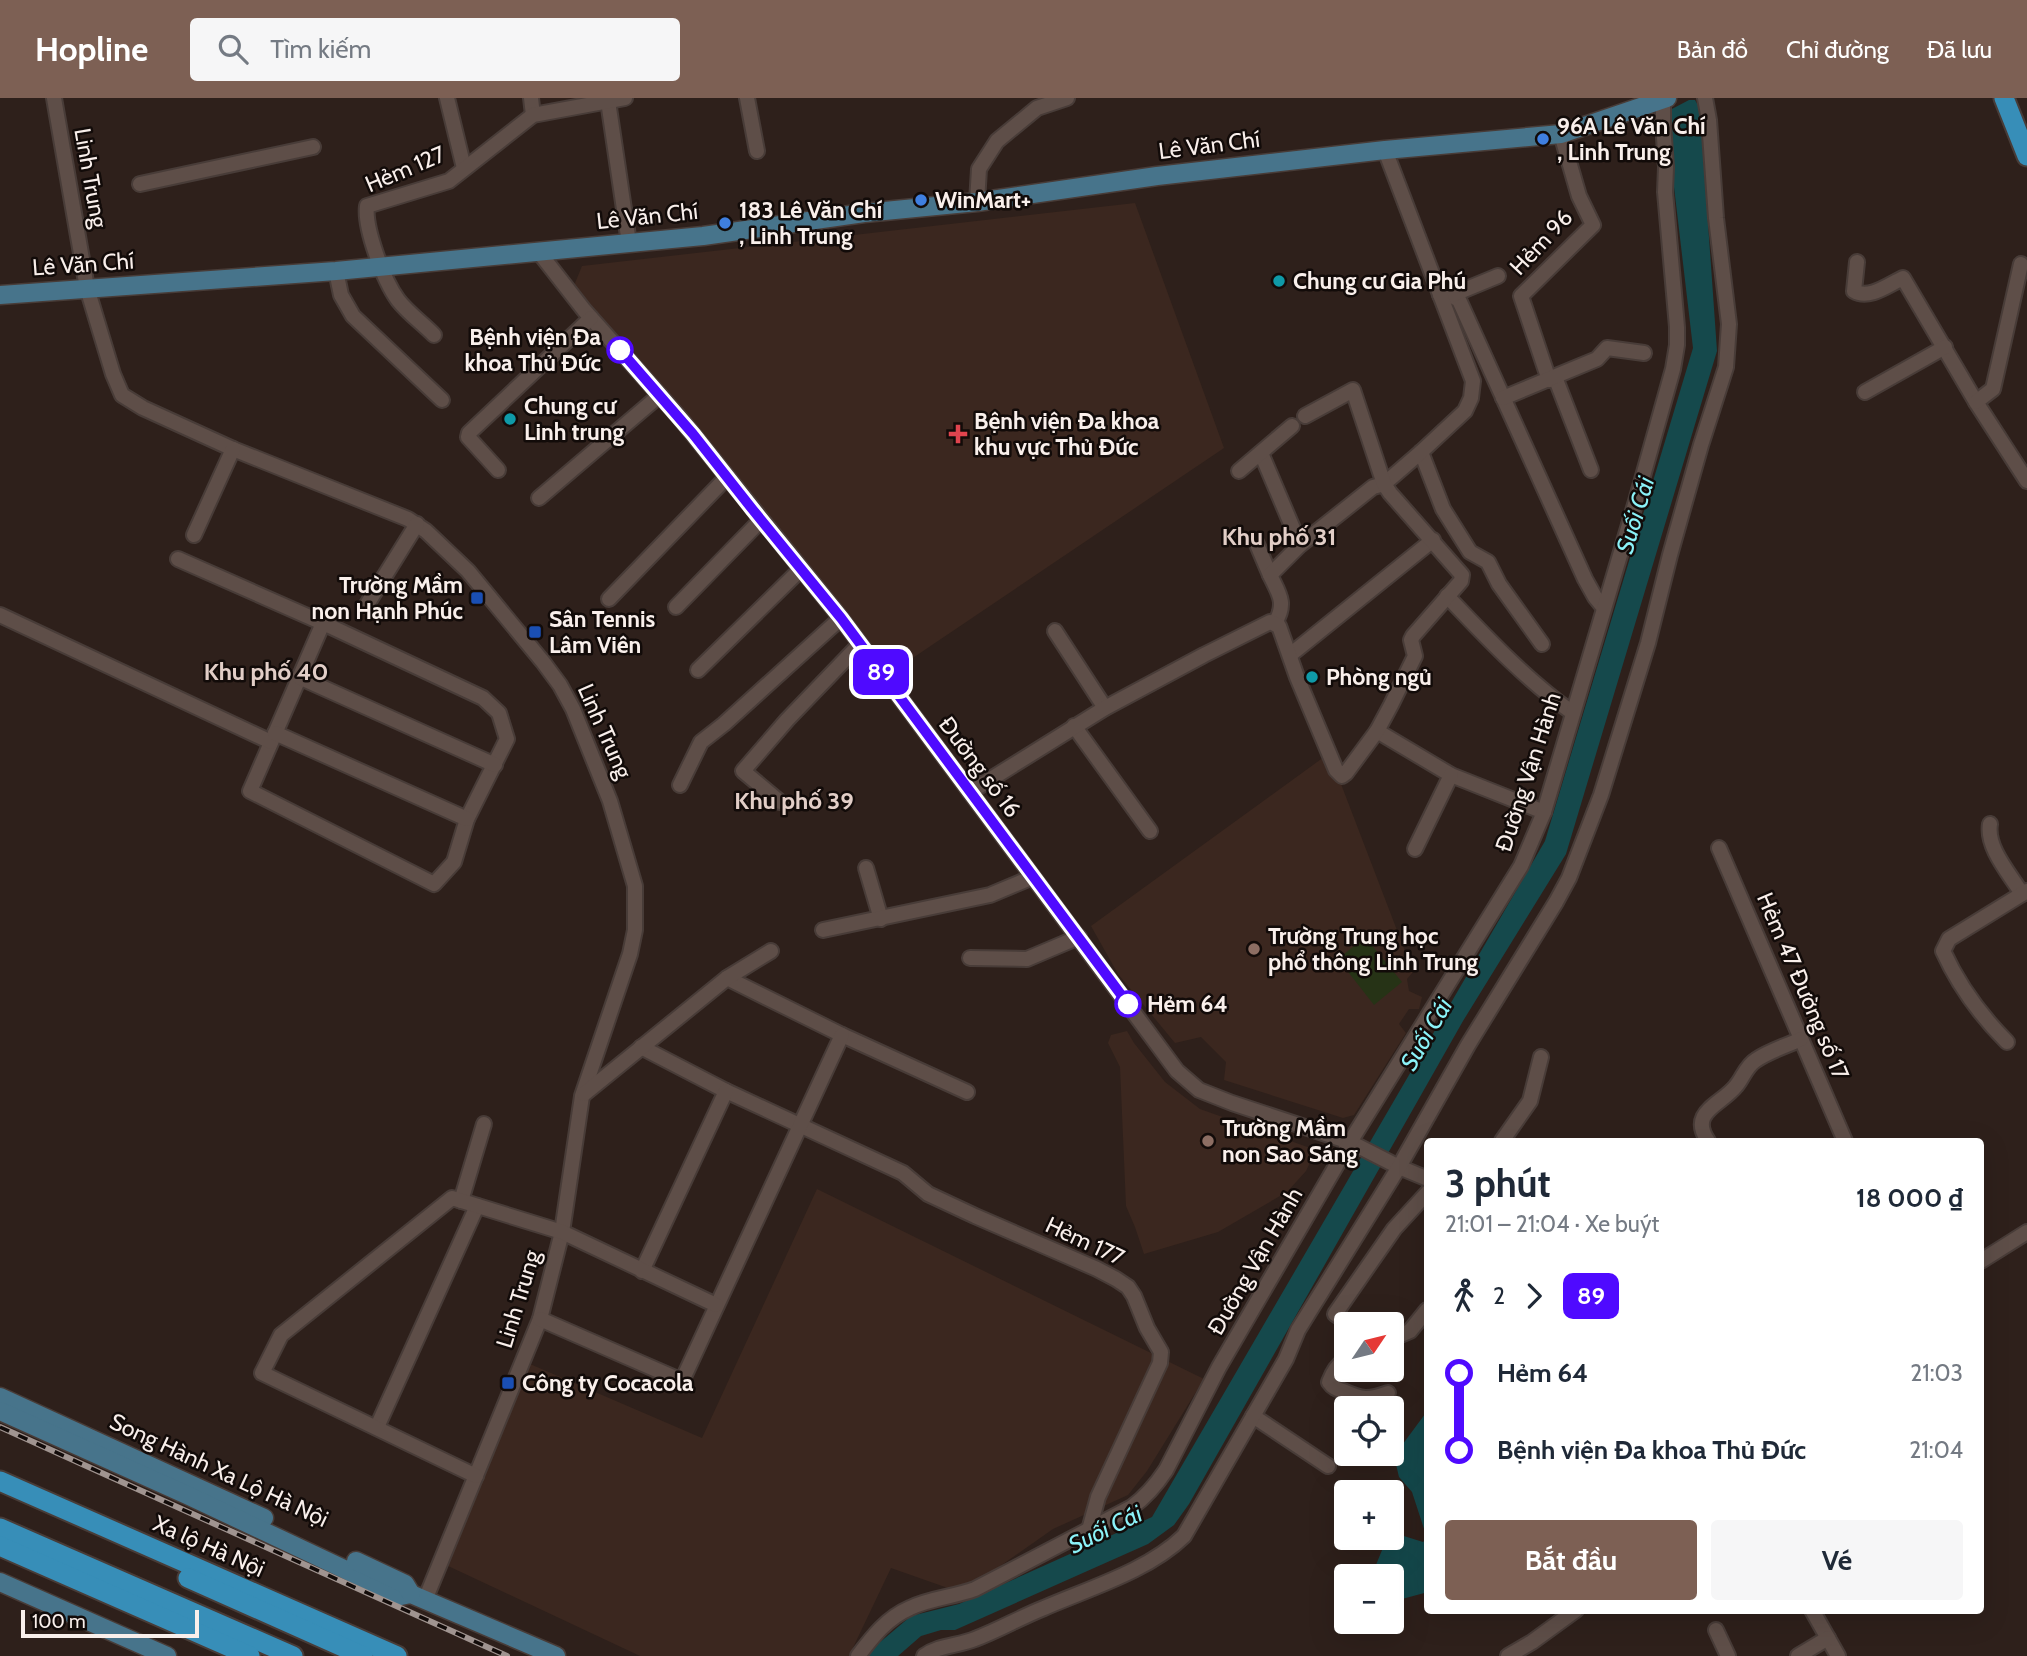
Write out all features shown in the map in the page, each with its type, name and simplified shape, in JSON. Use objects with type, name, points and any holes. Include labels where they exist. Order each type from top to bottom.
[{"type":"highway","points":[[2004,98],[2027,156]]},
{"type":"highway","points":[[2016,98],[2027,122]]},
{"type":"highway","name":"Xa lộ Hà Nội","points":[[0,1481],[397,1656]]},
{"type":"highway","name":"Xa lộ Hà Nội","points":[[0,1494],[363,1656]]},
{"type":"highway","points":[[0,1528],[293,1656]]},
{"type":"highway","points":[[0,1546],[250,1656]]},
{"type":"main road","name":"Lê Văn Chí","points":[[0,295],[336,271],[703,236],[864,213],[977,202],[1157,176],[1385,150],[1561,134],[1665,99]]},
{"type":"main road","name":"Song Hành Xa Lộ Hà Nội","points":[[0,1397],[192,1483],[405,1584],[418,1597]]},
{"type":"main road","name":"Song Hành Xa Lộ Hà Nội","points":[[0,1411],[198,1500],[401,1596],[418,1597],[556,1656]]},
{"type":"main road","points":[[0,1582],[167,1656]]},
{"type":"main road","points":[[0,1594],[142,1656]]},
{"type":"street","name":"Linh Trung","points":[[54,98],[87,288],[122,395],[143,408],[233,449],[417,524],[468,571],[560,685],[592,752],[629,861],[635,886],[635,930],[630,954],[582,1096],[562,1232],[540,1319],[476,1476],[418,1597]]},
{"type":"street","points":[[447,98],[464,168]]},
{"type":"street","points":[[531,98],[533,115]]},
{"type":"street","name":"Hẻm 127","points":[[380,267],[367,206],[449,181],[533,115],[576,102],[625,98]]},
{"type":"street","points":[[747,98],[757,151]]},
{"type":"street","points":[[977,202],[979,169],[998,141],[1037,108],[1067,98]]},
{"type":"street","points":[[924,1656],[938,1648],[974,1640],[1100,1585],[1166,1552],[1184,1536],[1286,1359],[1298,1329],[1394,1164],[1569,878],[1601,795],[1648,643],[1700,445],[1726,367],[1729,324],[1705,98]]},
{"type":"street","name":"Đường Vận Hành","points":[[858,1656],[876,1632],[894,1617],[912,1607],[975,1589],[1132,1507],[1156,1485],[1219,1367],[1356,1144],[1521,866],[1544,812],[1664,403],[1677,345],[1675,283],[1665,192],[1662,123],[1665,99]]},
{"type":"street","points":[[608,101],[629,243]]},
{"type":"street","name":"Hẻm 96","points":[[1552,378],[1521,296],[1593,225],[1579,196],[1561,134]]},
{"type":"street","points":[[140,184],[313,147]]},
{"type":"street","points":[[1270,575],[1300,545],[1373,487],[1384,484],[1421,452],[1465,411],[1471,398],[1472,382],[1446,295],[1385,150]]},
{"type":"street","name":"Đường số 16","points":[[538,251],[590,318],[693,434],[841,618],[1177,1071],[1199,1090],[1356,1144],[1424,1177]]},
{"type":"street","points":[[1857,262],[1854,291],[1860,295],[1873,293],[1903,278],[1976,402],[2027,481]]},
{"type":"street","points":[[1976,402],[1993,389],[2021,264]]},
{"type":"street","points":[[380,267],[397,299],[433,335]]},
{"type":"street","points":[[336,271],[341,295],[353,316],[443,400]]},
{"type":"street","points":[[1446,295],[1498,276]]},
{"type":"street","points":[[1446,295],[1459,300],[1585,579],[1604,608]]},
{"type":"street","points":[[498,470],[468,437],[469,433],[590,318]]},
{"type":"street","points":[[1866,392],[1945,347]]},
{"type":"street","points":[[1503,398],[1597,359],[1607,348],[1644,353]]},
{"type":"street","points":[[1552,378],[1591,470]]},
{"type":"street","points":[[970,792],[1105,708],[1266,623],[1279,626],[1318,728],[1340,775],[1346,773],[1377,731],[1415,656],[1411,640],[1413,636],[1461,580],[1462,575],[1384,484],[1353,390],[1305,416]]},
{"type":"street","points":[[539,498],[660,395]]},
{"type":"street","points":[[1239,471],[1292,426]]},
{"type":"street","points":[[194,534],[233,449]]},
{"type":"street","points":[[1421,452],[1443,509],[1470,552],[1488,562],[1499,584],[1542,644]]},
{"type":"street","points":[[1261,453],[1300,545]]},
{"type":"street","points":[[609,599],[727,477]]},
{"type":"street","points":[[676,607],[761,520]]},
{"type":"street","points":[[366,606],[417,524]]},
{"type":"street","points":[[1290,655],[1433,540]]},
{"type":"street","points":[[1256,542],[1281,599],[1282,607],[1275,623]]},
{"type":"street","points":[[178,559],[323,623],[484,698],[499,713],[507,739],[467,819],[454,862],[434,884],[250,791],[323,623]]},
{"type":"street","points":[[698,670],[801,569]]},
{"type":"street","points":[[1447,596],[1484,636],[1573,713]]},
{"type":"street","points":[[0,615],[273,738],[467,819]]},
{"type":"street","points":[[680,785],[701,741],[724,724],[841,618]]},
{"type":"street","points":[[1055,631],[1105,708]]},
{"type":"street","points":[[780,802],[743,771],[787,719],[860,644]]},
{"type":"street","points":[[299,677],[495,765]]},
{"type":"street","points":[[1074,726],[1150,831]]},
{"type":"street","points":[[1377,731],[1451,775],[1544,812]]},
{"type":"street","points":[[1415,849],[1451,775]]},
{"type":"street","points":[[1990,824],[1991,844],[2025,893],[1949,939],[1943,951],[1952,971],[1992,1028],[2007,1042]]},
{"type":"street","name":"Hẻm 47 Đường số 17","points":[[1719,848],[1844,1138]]},
{"type":"street","points":[[866,867],[881,919]]},
{"type":"street","points":[[823,930],[989,895],[1034,877]]},
{"type":"street","points":[[970,958],[1027,959],[1079,937]]},
{"type":"street","points":[[582,1096],[727,978],[771,951]]},
{"type":"street","points":[[727,978],[842,1035],[967,1092]]},
{"type":"street","points":[[540,1319],[682,1381],[842,1035]]},
{"type":"street","points":[[1705,1138],[1700,1128],[1702,1120],[1716,1103],[1736,1087],[1751,1063],[1801,1039]]},
{"type":"street","name":"Hẻm 177","points":[[641,1047],[726,1091],[899,1171],[928,1194],[1097,1269],[1128,1287],[1161,1352],[1160,1363],[1098,1497],[1089,1530]]},
{"type":"street","points":[[1505,1138],[1530,1101],[1541,1057]]},
{"type":"street","points":[[642,1271],[726,1091]]},
{"type":"street","points":[[461,1201],[484,1124]]},
{"type":"street","points":[[1336,1312],[1394,1229],[1424,1196]]},
{"type":"street","points":[[476,1476],[262,1373],[281,1335],[452,1198],[562,1232],[716,1305]]},
{"type":"street","points":[[377,1427],[477,1206]]},
{"type":"street","points":[[1984,1259],[2027,1232]]},
{"type":"street","points":[[1404,1334],[1410,1331],[1424,1314]]},
{"type":"street","points":[[1334,1371],[1329,1382],[1332,1387],[1360,1399],[1388,1393]]},
{"type":"street","points":[[1253,1416],[1328,1466]]},
{"type":"street","points":[[1508,1656],[1570,1614]]},
{"type":"street","points":[[1814,1614],[1838,1656]]},
{"type":"street","points":[[1716,1630],[1728,1656]]},
{"type":"street","points":[[1798,1656],[1828,1638]]},
{"type":"shaded area","name":"Bệnh viện Đa khoa khu vực Thủ Đức","points":[[1135,203],[1224,448],[889,674],[573,288],[582,266]]},
{"type":"shaded area","name":"Trường Trung học phổ thông Linh Trung","points":[[1324,757],[1341,784],[1413,972],[1407,979],[1409,991],[1422,997],[1419,1009],[1409,1009],[1399,1024],[1406,1033],[1354,1115],[1343,1118],[1224,1080],[1226,1062],[1201,1037],[1175,1043],[1118,974],[1091,926]]},
{"type":"shaded area","name":"Trường Mầm non Sao Sáng","points":[[1127,1031],[1165,1082],[1200,1109],[1316,1150],[1306,1171],[1287,1192],[1218,1232],[1144,1254],[1126,1206],[1120,1067],[1108,1043],[1111,1035]]},
{"type":"shaded area","points":[[817,1189],[1204,1379],[1147,1471],[1128,1495],[1053,1529],[962,1593],[891,1568],[849,1656],[640,1656],[446,1565],[530,1364],[702,1438]]},
{"type":"green space","points":[[1365,937],[1402,982],[1374,1005],[1338,959]]},
{"type":"water","points":[[1689,100],[1695,100],[1700,109],[1717,351],[1566,854],[1463,1021],[1189,1504],[1174,1525],[1148,1544],[955,1630],[941,1630],[921,1636],[898,1656],[868,1656],[911,1616],[959,1604],[1152,1517],[1545,841],[1693,348],[1666,119],[1668,111]]},
{"type":"water","points":[[1424,1415],[1424,1529],[1412,1492],[1399,1477],[1396,1466],[1404,1466],[1404,1442]]},
{"type":"water","points":[[1404,1536],[1424,1541],[1424,1593],[1404,1598],[1404,1564],[1376,1564],[1382,1550],[1404,1550]]},
{"type":"railway","points":[[0,1427],[507,1656]]},
{"type":"bus line","name":"89","points":[[620,350],[693,434],[841,618],[1128,1004]]},
{"type":"place","name":"96A Lê Văn Chí , Linh Trung","points":[[1543,139]]},
{"type":"place","name":"WinMart+","points":[[921,200]]},
{"type":"place","name":"183 Lê Văn Chí , Linh Trung","points":[[725,223]]},
{"type":"place","name":"Chung cư Gia Phú","points":[[1279,281]]},
{"type":"place","name":"Bệnh viện Đa khoa Thủ Đức","points":[[620,350]]},
{"type":"place","name":"Chung cư Linh trung","points":[[510,419]]},
{"type":"place","name":"Bệnh viện Đa khoa khu vực Thủ Đức","points":[[958,434]]},
{"type":"place","name":"Trường Mầm non Hạnh Phúc","points":[[477,598]]},
{"type":"place","name":"Sân Tennis Lâm Viên","points":[[535,632]]},
{"type":"place","name":"Phòng ngủ","points":[[1312,677]]},
{"type":"place","name":"Trường Trung học phổ thông Linh Trung","points":[[1254,949]]},
{"type":"place","name":"Hẻm 64","points":[[1128,1004]]},
{"type":"place","name":"Trường Mầm non Sao Sáng","points":[[1208,1141]]},
{"type":"place","name":"Công ty Cocacola","points":[[508,1383]]},
{"type":"district","name":"Khu phố 31","points":[[1279,536]]},
{"type":"district","name":"Khu phố 40","points":[[266,671]]},
{"type":"district","name":"Khu phố 39","points":[[794,800]]},
{"type":"water label","name":"Suối Cái","points":[[1635,515]]},
{"type":"water label","name":"Suối Cái","points":[[1426,1034]]},
{"type":"water label","name":"Suối Cái","points":[[1105,1529]]}]
